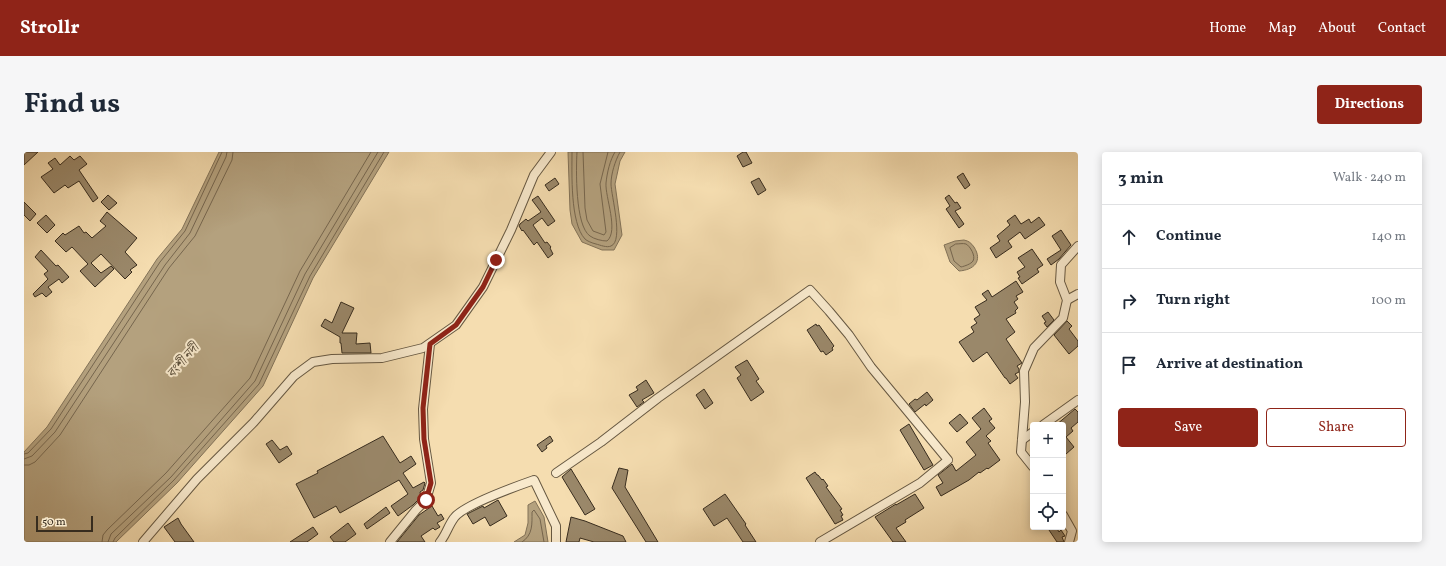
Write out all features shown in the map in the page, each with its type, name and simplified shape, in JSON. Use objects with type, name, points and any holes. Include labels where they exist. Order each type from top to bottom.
[{"type":"street","points":[[143,542],[197,479],[254,422],[294,376],[313,362],[332,359],[382,358],[423,348],[456,325],[483,287],[511,230],[534,175],[551,152]]},
{"type":"street","points":[[1030,464],[1021,452],[1025,402],[1024,371],[1034,348],[1063,318],[1067,300],[1060,282],[1061,266],[1078,246]]},
{"type":"street","points":[[556,473],[601,442],[658,398],[810,290],[849,335],[872,367],[948,460],[920,483],[820,542]]},
{"type":"street","points":[[1067,300],[1078,294]]},
{"type":"street","points":[[390,542],[426,500],[431,483],[424,439],[423,408],[430,344]]},
{"type":"street","points":[[1047,422],[1078,400]]},
{"type":"street","points":[[1022,440],[1030,434]]},
{"type":"street","points":[[440,542],[454,517],[474,504],[534,480],[556,526],[556,542]]},
{"type":"street","points":[[1066,518],[1075,528],[1069,542]]},
{"type":"water","name":"বংশী নদী","points":[[219,152],[389,152],[313,278],[263,386],[177,483],[116,542],[24,542],[24,452],[47,427],[157,259],[182,229]]},
{"type":"water","points":[[568,152],[625,152],[620,161],[615,184],[622,235],[614,250],[602,250],[582,242],[572,224],[570,210]]},
{"type":"water","points":[[964,240],[970,242],[977,252],[978,257],[976,264],[973,267],[959,271],[950,262],[944,245],[955,241]]},
{"type":"water","points":[[535,501],[544,517],[548,542],[514,542],[525,535],[528,523],[528,505]]},
{"type":"building","points":[[24,152],[38,152],[24,165]]},
{"type":"building","points":[[743,152],[746,152],[752,163],[743,167],[737,156]]},
{"type":"building","points":[[70,156],[74,160],[80,156],[87,164],[79,170],[98,198],[93,202],[79,181],[68,188],[65,185],[54,193],[41,177],[53,169],[48,163],[55,158],[60,165]]},
{"type":"building","points":[[963,173],[970,185],[965,189],[957,177]]},
{"type":"building","points":[[555,178],[559,184],[549,191],[545,185]]},
{"type":"building","points":[[759,178],[766,190],[758,195],[751,182]]},
{"type":"building","points":[[108,195],[117,203],[109,210],[101,202]]},
{"type":"building","points":[[949,195],[961,208],[955,211],[964,224],[959,228],[946,209],[950,206],[945,198]]},
{"type":"building","points":[[538,196],[555,221],[548,226],[542,218],[533,225],[545,243],[547,242],[551,247],[550,248],[553,254],[548,258],[537,242],[534,245],[519,226],[526,219],[528,221],[541,212],[532,200]]},
{"type":"building","points":[[24,202],[36,214],[30,221],[24,215]]},
{"type":"building","points":[[107,212],[137,238],[125,252],[137,265],[130,270],[132,272],[125,279],[101,254],[91,263],[101,273],[111,266],[114,269],[95,287],[80,271],[88,264],[72,247],[66,252],[55,241],[63,233],[65,235],[79,226],[84,233],[86,232],[92,238],[106,226],[100,221]]},
{"type":"building","points":[[46,215],[55,225],[47,233],[37,223]]},
{"type":"building","points":[[1015,215],[1021,224],[1029,219],[1031,223],[1039,217],[1045,225],[1025,239],[1020,232],[1008,241],[1012,247],[996,258],[990,248],[1000,241],[997,236],[1010,225],[1007,221]]},
{"type":"building","points":[[1061,230],[1071,245],[1059,259],[1051,265],[1047,259],[1061,250],[1052,236]]},
{"type":"building","points":[[1032,249],[1043,265],[1037,269],[1039,272],[1022,284],[1018,278],[1020,277],[1017,272],[1025,267],[1018,258]]},
{"type":"building","points":[[41,250],[69,277],[62,283],[59,279],[48,287],[52,292],[46,297],[42,293],[35,297],[33,294],[48,279],[44,274],[48,271],[35,257]]},
{"type":"building","points":[[1016,281],[1023,292],[1016,296],[1018,299],[1014,302],[1018,308],[1015,311],[1016,313],[1006,319],[1015,332],[1006,339],[1022,363],[1017,366],[1019,372],[1015,374],[1018,378],[1010,384],[987,352],[973,362],[959,342],[974,332],[971,327],[977,323],[974,319],[980,315],[975,307],[987,300],[982,294],[988,290],[992,297]]},
{"type":"building","points":[[341,302],[354,308],[342,333],[357,333],[356,344],[370,343],[371,353],[342,353],[340,337],[321,326],[325,319],[332,323]]},
{"type":"building","points":[[1048,312],[1054,320],[1047,327],[1042,316]]},
{"type":"building","points":[[1067,321],[1072,326],[1069,329],[1078,341],[1078,346],[1069,354],[1054,335]]},
{"type":"building","points":[[816,324],[817,326],[819,325],[834,346],[832,348],[833,350],[826,355],[823,351],[821,352],[807,330]]},
{"type":"building","points":[[747,360],[759,379],[756,381],[764,392],[751,401],[737,378],[741,375],[735,367]]},
{"type":"building","points":[[646,380],[654,393],[642,400],[644,402],[637,407],[629,395],[638,390],[636,387]]},
{"type":"building","points":[[704,389],[713,403],[705,409],[696,395]]},
{"type":"building","points":[[927,392],[933,400],[915,412],[909,404]]},
{"type":"building","points":[[984,408],[992,419],[989,421],[995,428],[986,436],[991,441],[988,443],[1000,460],[988,469],[987,468],[980,473],[979,472],[969,480],[941,496],[936,487],[943,483],[938,475],[952,464],[956,471],[976,455],[966,442],[981,429],[972,418]]},
{"type":"building","points":[[1075,409],[1078,412],[1078,422],[1071,428],[1073,431],[1066,437],[1066,422],[1060,422]]},
{"type":"building","points":[[960,414],[968,423],[957,432],[949,423]]},
{"type":"building","points":[[909,424],[933,465],[924,470],[900,430]]},
{"type":"building","points":[[383,436],[400,463],[411,456],[416,464],[403,473],[413,488],[424,482],[425,483],[423,490],[420,492],[421,497],[398,516],[391,506],[408,494],[399,480],[340,513],[336,506],[314,518],[296,484],[318,473],[317,471]]},
{"type":"building","points":[[550,436],[553,441],[546,446],[547,448],[542,452],[537,445]]},
{"type":"building","points":[[1066,437],[1074,447],[1066,454]]},
{"type":"building","points":[[272,440],[280,450],[287,446],[292,454],[279,463],[266,444]]},
{"type":"building","points":[[619,468],[628,470],[625,487],[658,542],[646,542],[612,488]]},
{"type":"building","points":[[571,469],[595,509],[585,515],[562,477]]},
{"type":"building","points":[[815,472],[822,480],[823,479],[828,486],[826,487],[842,509],[840,510],[843,515],[841,516],[843,520],[835,524],[806,478]]},
{"type":"building","points":[[725,494],[746,524],[745,525],[756,542],[743,542],[727,518],[714,526],[703,509]]},
{"type":"building","points":[[915,494],[924,508],[905,520],[906,522],[896,528],[906,542],[893,542],[875,517]]},
{"type":"building","points":[[498,500],[507,516],[490,526],[485,517],[473,524],[467,514],[483,506],[484,508]]},
{"type":"building","points":[[432,506],[438,516],[441,514],[444,519],[437,523],[440,527],[435,530],[433,528],[421,536],[425,542],[397,542],[419,515]]},
{"type":"building","points":[[386,507],[390,513],[367,529],[364,524]]},
{"type":"building","points":[[571,517],[623,536],[626,542],[594,542],[580,538],[579,542],[566,542]]},
{"type":"building","points":[[178,518],[194,542],[175,542],[164,527]]},
{"type":"building","points":[[348,523],[356,534],[345,542],[334,542],[330,537]]},
{"type":"building","points":[[313,527],[318,534],[307,542],[290,542]]},
{"type":"building","points":[[1049,530],[1058,530],[1059,532],[1061,530],[1065,536],[1062,537],[1064,542],[1057,542]]},
{"type":"route","points":[[426,500],[431,483],[424,439],[423,408],[430,344],[456,325],[483,287],[496,260]]}]
